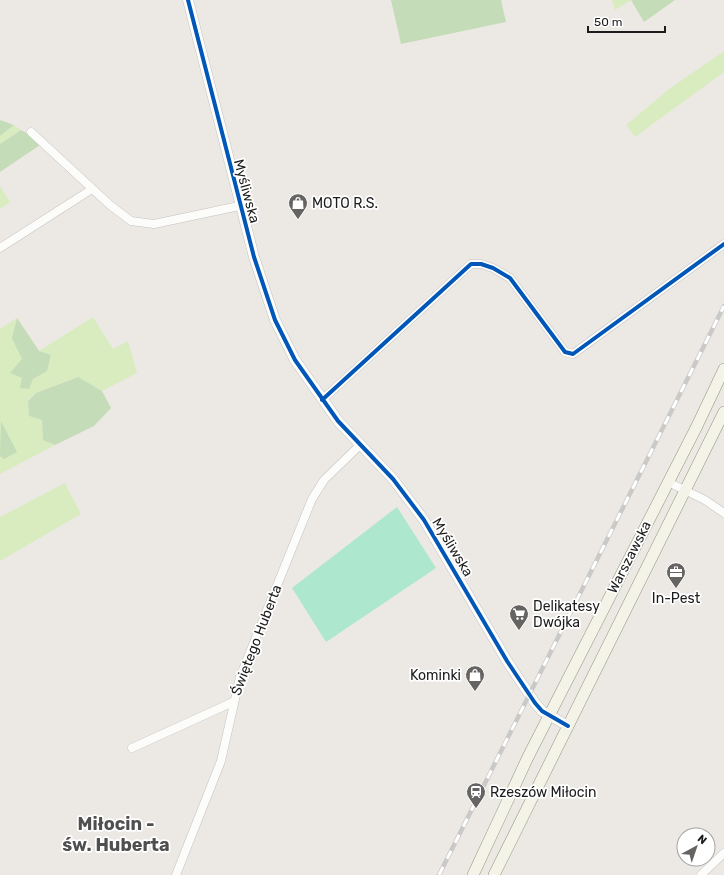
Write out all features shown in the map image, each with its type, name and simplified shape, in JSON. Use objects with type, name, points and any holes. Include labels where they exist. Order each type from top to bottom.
[{"type":"main road","name":"Warszawska","points":[[473,875],[550,716],[724,369]]},
{"type":"main road","name":"Warszawska","points":[[494,875],[724,412]]},
{"type":"street","name":"Myśliwska","points":[[188,0],[239,206],[264,290],[275,320],[295,360],[322,400],[360,446],[393,479],[424,520],[518,678],[535,703],[550,716],[568,726]]},
{"type":"street","points":[[31,132],[92,189],[131,221],[154,224],[239,206]]},
{"type":"street","points":[[0,248],[92,189]]},
{"type":"street","points":[[322,400],[471,264],[481,264],[494,268],[510,278],[566,352],[573,354],[724,244]]},
{"type":"street","name":"Świętego Huberta","points":[[176,875],[221,760],[233,702],[240,677],[312,498],[324,480],[360,446]]},
{"type":"street","points":[[668,482],[705,500],[724,513]]},
{"type":"street","points":[[132,748],[233,702]]},
{"type":"street","points":[[702,875],[724,853]]},
{"type":"green space","points":[[391,0],[501,0],[506,22],[401,44]]},
{"type":"green space","points":[[612,0],[631,0],[615,10]]},
{"type":"green space","points":[[631,0],[675,0],[644,22]]},
{"type":"green space","points":[[724,51],[724,72],[635,137],[626,125],[669,89]]},
{"type":"green space","points":[[0,120],[14,125],[0,136]]},
{"type":"green space","points":[[14,125],[21,130],[0,144],[0,136]]},
{"type":"green space","points":[[21,130],[30,135],[40,145],[0,172],[0,144]]},
{"type":"green space","points":[[0,186],[10,202],[0,209]]},
{"type":"green space","points":[[93,317],[113,349],[128,341],[137,373],[102,391],[77,377],[36,393],[28,400],[29,416],[42,420],[43,440],[55,445],[0,474],[0,329],[17,318],[39,351]]},
{"type":"green space","points":[[17,318],[39,351],[51,355],[47,371],[33,379],[29,389],[20,388],[22,378],[10,373],[22,359],[12,338]]},
{"type":"green space","points":[[78,377],[102,391],[111,408],[94,426],[55,445],[43,440],[42,420],[29,416],[28,401],[36,393]]},
{"type":"green space","points":[[1,421],[17,452],[4,459],[0,456]]},
{"type":"green space","points":[[65,483],[81,514],[0,561],[0,517]]},
{"type":"green space","points":[[397,507],[436,568],[326,642],[292,588]]},
{"type":"railway","points":[[439,875],[724,306]]},
{"type":"cycle path","points":[[188,0],[254,257],[275,320],[295,360],[338,421],[393,479],[424,520],[507,661],[535,703],[542,711],[568,726]]},
{"type":"cycle path","points":[[322,400],[471,264],[481,264],[493,268],[510,278],[565,352],[573,354],[724,244]]},
{"type":"place","name":"MOTO R.S.","points":[[298,220]]},
{"type":"place","name":"In-Pest","points":[[676,589]]},
{"type":"place","name":"Delikatesy Dwójka","points":[[519,631]]},
{"type":"place","name":"Kominki","points":[[475,692]]},
{"type":"place","name":"Rzeszów Miłocin","points":[[476,809]]},
{"type":"district","name":"Miłocin - św. Huberta","points":[[116,834]]}]
